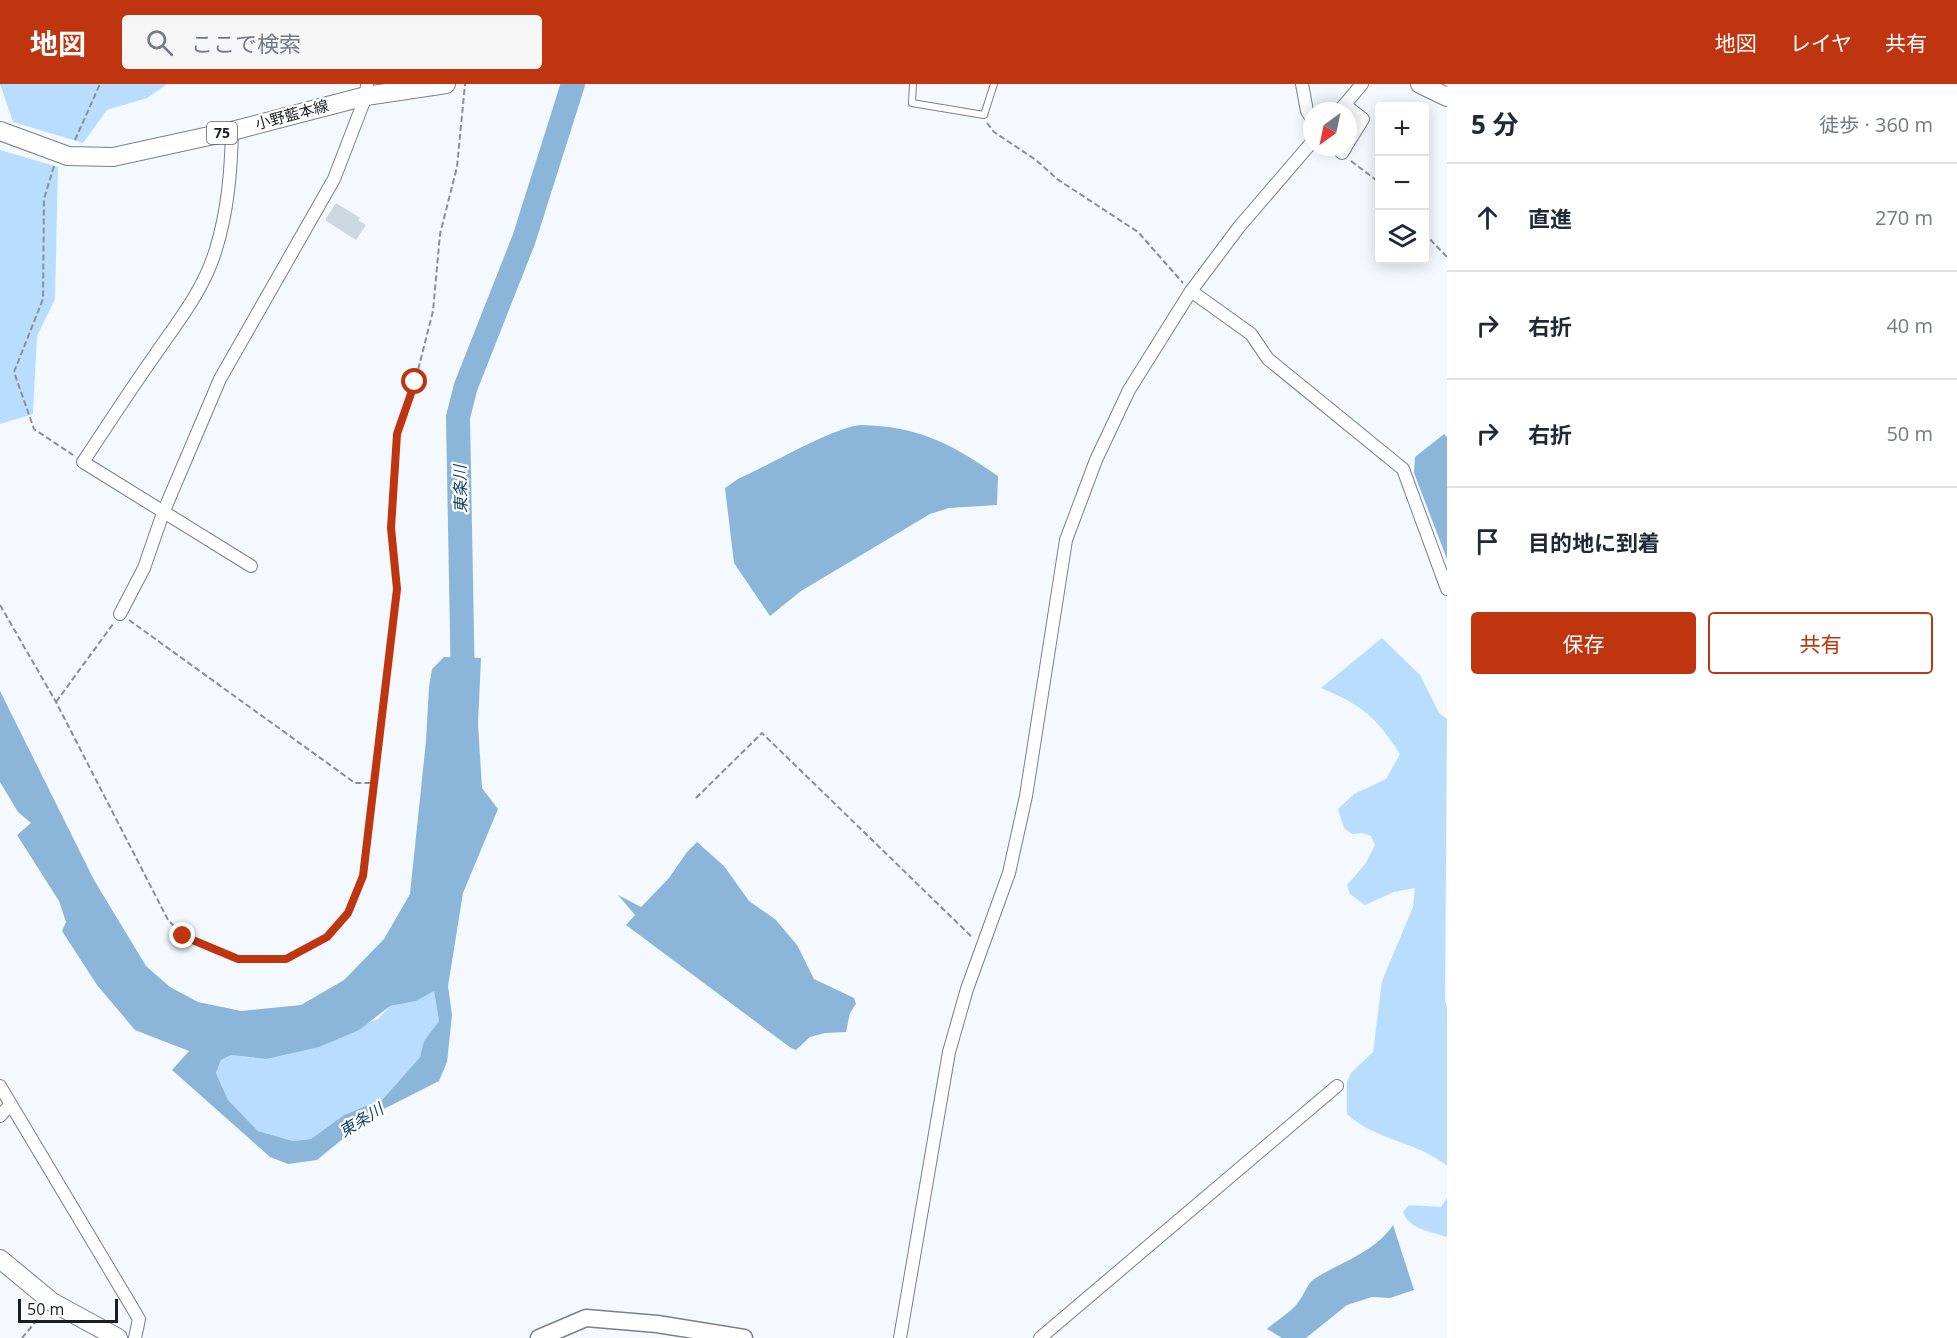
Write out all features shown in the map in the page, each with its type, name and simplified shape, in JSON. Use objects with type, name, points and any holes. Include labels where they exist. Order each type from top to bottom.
[{"type":"main road","name":"小野藍本線","points":[[0,130],[62,154],[113,157],[232,131],[367,90],[446,84]]},
{"type":"main road","points":[[1420,84],[1447,97]]},
{"type":"main road","points":[[0,1259],[52,1302],[118,1338]]},
{"type":"main road","points":[[538,1338],[586,1318],[657,1324],[744,1338]]},
{"type":"street","points":[[1302,84],[1305,102]]},
{"type":"street","points":[[1347,102],[1362,84]]},
{"type":"street","points":[[120,614],[144,568],[163,513],[220,379],[334,178],[367,90]]},
{"type":"street","points":[[1357,115],[1363,118],[1357,127]]},
{"type":"street","points":[[232,131],[231,183],[210,266],[185,315],[156,352],[83,462],[251,566]]},
{"type":"street","points":[[915,1338],[901,1335],[949,1052],[967,989],[1009,873],[1026,796],[1066,540],[1096,460],[1129,390],[1191,291],[1239,226],[1303,152]]},
{"type":"street","points":[[1191,291],[1251,334],[1268,359],[1403,469],[1447,588]]},
{"type":"street","points":[[0,1086],[139,1319],[135,1338]]},
{"type":"street","points":[[1040,1338],[1337,1086]]},
{"type":"street","points":[[0,1116],[10,1105]]},
{"type":"lane","points":[[914,84],[912,103],[984,115],[994,84]]},
{"type":"path","points":[[83,462],[33,429],[14,372],[43,299],[44,199],[62,154],[100,84]]},
{"type":"path","points":[[0,605],[57,702],[168,920],[183,936],[238,959],[286,959],[327,937],[348,913],[363,876],[372,783],[397,589],[391,528],[397,434],[415,382],[433,311],[440,234],[457,167],[465,84]]},
{"type":"path","points":[[984,115],[994,132],[1036,160],[1058,179],[1138,232],[1167,268],[1191,291]]},
{"type":"path","points":[[1351,156],[1375,178]]},
{"type":"path","points":[[1429,237],[1447,257]]},
{"type":"path","points":[[57,702],[120,614],[356,783],[372,783]]},
{"type":"path","points":[[696,798],[762,733],[983,948]]},
{"type":"path","points":[[22,1338],[52,1302]]},
{"type":"shaded area","points":[[0,84],[167,84],[147,98],[107,110],[83,143],[13,122]]},
{"type":"shaded area","points":[[0,150],[58,167],[55,299],[37,336],[33,414],[0,424]]},
{"type":"shaded area","points":[[1382,638],[1420,675],[1439,713],[1447,719],[1445,1000],[1447,1008],[1447,1166],[1423,1151],[1371,1130],[1347,1114],[1347,1082],[1351,1073],[1373,1052],[1382,981],[1413,907],[1415,888],[1394,892],[1365,905],[1350,894],[1347,885],[1366,863],[1375,845],[1371,836],[1362,833],[1352,834],[1344,828],[1338,809],[1354,794],[1386,779],[1400,754],[1383,730],[1367,714],[1347,700],[1321,688]]},
{"type":"shaded area","points":[[434,990],[439,1021],[424,1041],[420,1057],[383,1099],[344,1115],[311,1139],[293,1141],[258,1131],[228,1100],[216,1073],[221,1060],[231,1055],[266,1059],[378,1019],[390,1006],[416,1001]]},
{"type":"shaded area","points":[[1447,1198],[1447,1237],[1410,1223],[1403,1212],[1409,1205],[1441,1207]]},
{"type":"water","points":[[861,425],[881,426],[917,433],[965,455],[998,476],[997,505],[949,508],[930,514],[801,591],[770,616],[734,563],[725,488],[738,479],[834,432]]},
{"type":"water","points":[[1444,434],[1447,437],[1447,559],[1414,473],[1415,457]]},
{"type":"water","points":[[444,657],[481,658],[478,724],[482,788],[498,809],[463,893],[448,986],[452,1015],[447,1062],[439,1081],[372,1115],[317,1160],[288,1164],[270,1157],[172,1070],[189,1051],[135,1030],[97,985],[62,931],[66,922],[59,901],[17,835],[31,823],[18,812],[0,782],[0,691],[94,880],[146,966],[170,987],[198,1002],[241,1011],[301,1005],[344,980],[384,939],[410,894],[432,669]],"holes":[[[434,991],[439,1021],[424,1041],[420,1057],[383,1099],[344,1115],[311,1139],[293,1141],[258,1131],[228,1100],[216,1073],[221,1060],[231,1055],[266,1059],[319,1047],[359,1030],[390,1006],[416,1001]]]},
{"type":"water","points":[[697,842],[724,866],[749,901],[775,919],[797,945],[814,979],[854,998],[856,1004],[850,1013],[846,1032],[825,1033],[810,1037],[796,1050],[791,1048],[626,925],[635,915],[618,895],[641,907],[669,878]]},
{"type":"water","points":[[1393,1225],[1414,1290],[1390,1298],[1372,1297],[1347,1305],[1306,1338],[1282,1338],[1267,1329],[1296,1305],[1314,1279],[1357,1256],[1377,1242]]},
{"type":"building","points":[[336,203],[360,218],[358,220],[366,225],[356,240],[325,220]]},
{"type":"waterway","name":"東条川","points":[[463,690],[458,417],[466,386],[524,239],[573,84]]},
{"type":"route","points":[[183,936],[238,959],[286,959],[327,937],[348,913],[363,876],[372,783],[397,589],[391,528],[397,434],[415,382]]}]
